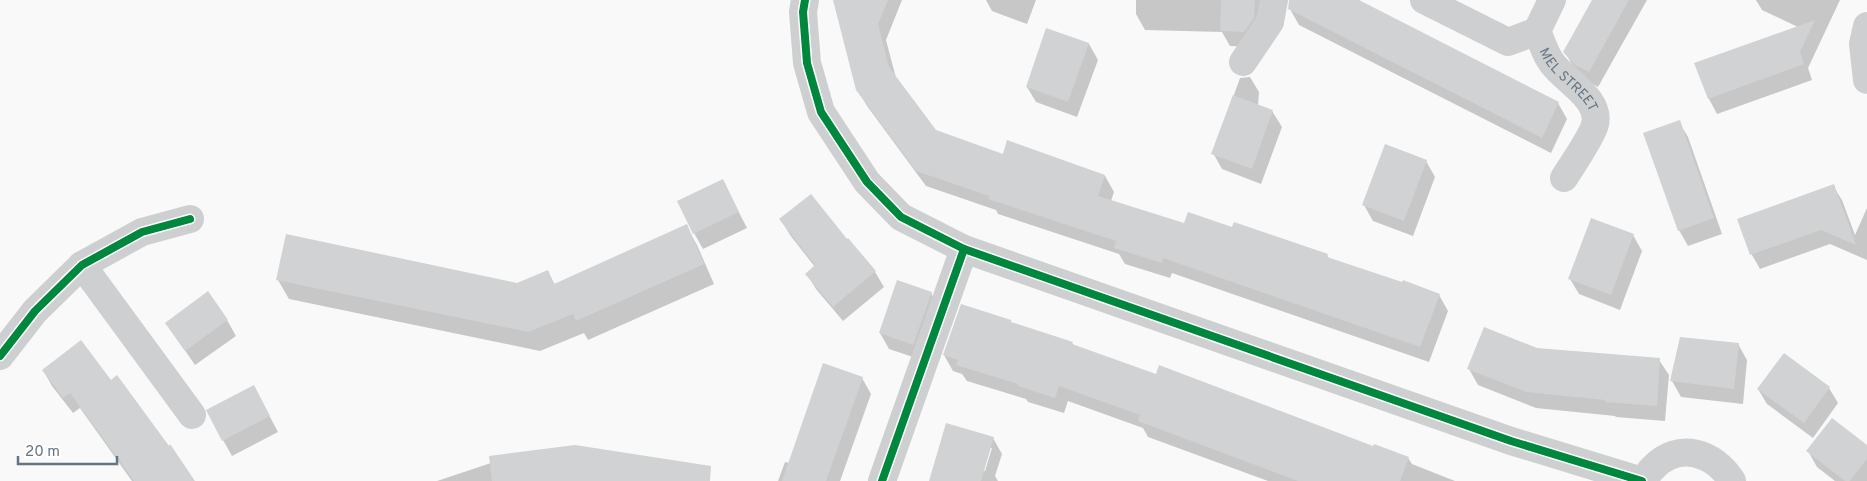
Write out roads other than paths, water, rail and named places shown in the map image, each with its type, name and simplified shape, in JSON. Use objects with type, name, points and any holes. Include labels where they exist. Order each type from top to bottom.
[{"type":"street","points":[[805,0],[803,12],[807,62],[821,112],[867,182],[901,217],[964,249],[1511,441],[1643,481],[1652,468],[1666,458],[1681,453],[1698,454],[1713,459],[1725,470],[1732,481]]},
{"type":"street","points":[[1243,62],[1270,22],[1274,0]]},
{"type":"street","name":"MEL STREET","points":[[1424,0],[1508,42],[1537,32],[1552,0]]},
{"type":"street","points":[[1867,26],[1864,44],[1867,80]]},
{"type":"street","name":"MEL STREET","points":[[1537,32],[1551,62],[1566,80],[1588,97],[1596,113],[1595,125],[1564,178]]},
{"type":"street","points":[[0,356],[35,311],[82,265],[142,232],[190,219]]},
{"type":"street","points":[[882,481],[964,249]]},
{"type":"street","points":[[82,265],[192,415]]}]
